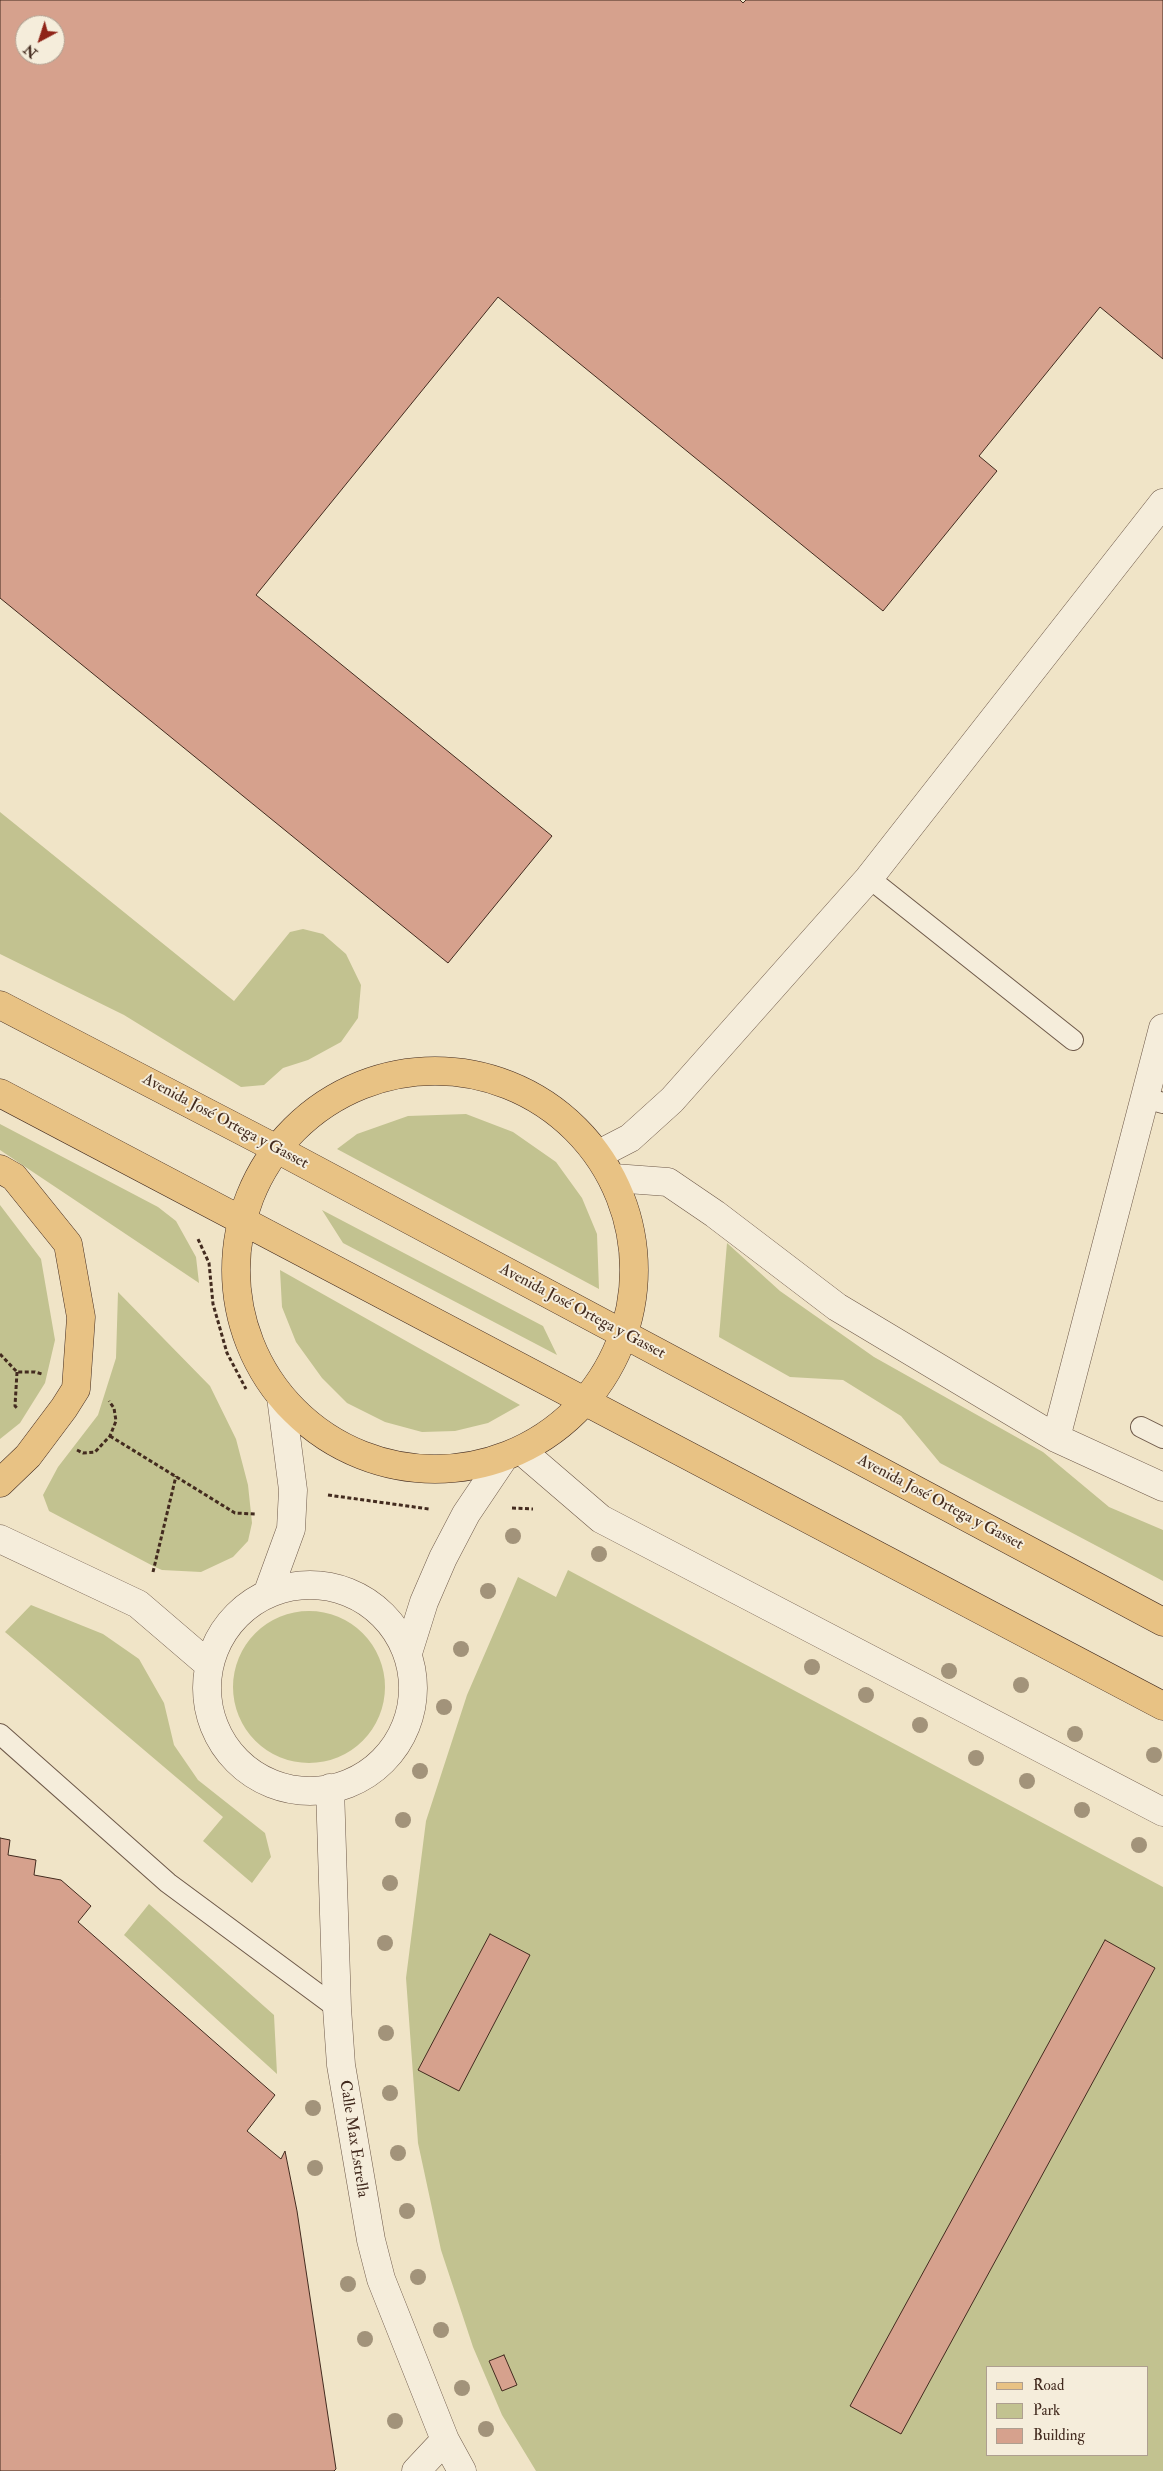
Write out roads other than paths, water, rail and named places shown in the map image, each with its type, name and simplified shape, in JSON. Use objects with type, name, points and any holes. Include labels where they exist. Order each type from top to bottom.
[{"type":"main road","name":"Avenida José Ortega y Gasset","points":[[0,1005],[275,1148],[1163,1622]]},
{"type":"main road","points":[[438,1070],[495,1079],[551,1106],[599,1154],[614,1178],[633,1235],[635,1277],[625,1335],[607,1372],[586,1402],[562,1425],[513,1456],[461,1468],[394,1466],[333,1441],[281,1397],[252,1350],[239,1308],[235,1262],[241,1219],[255,1182],[275,1148],[306,1116],[335,1096],[382,1077],[438,1070]]},
{"type":"main road","points":[[0,1093],[1163,1706]]},
{"type":"main road","points":[[0,1169],[14,1177],[68,1244],[80,1317],[76,1389],[28,1456],[0,1483]]},
{"type":"street","points":[[599,1154],[630,1138],[672,1100],[869,878],[1163,503]]},
{"type":"street","points":[[1056,1438],[1154,1100],[1163,1028]]},
{"type":"street","points":[[614,1178],[668,1182],[715,1214],[837,1307],[1056,1438],[1163,1487]]},
{"type":"street","points":[[268,1592],[291,1529],[292,1500],[281,1397]]},
{"type":"street","points":[[408,1653],[424,1602],[466,1514],[513,1456],[602,1519],[1163,1812]]},
{"type":"street","points":[[0,1539],[138,1604],[208,1664]]},
{"type":"street","points":[[298,1583],[331,1586],[364,1599],[390,1622],[408,1653],[414,1679],[412,1706],[404,1732],[389,1754],[370,1772],[346,1785],[318,1792],[287,1789],[257,1776],[232,1755],[214,1728],[206,1696],[208,1664],[229,1621],[268,1592],[298,1583]]},
{"type":"street","name":"Calle Max Estrella","points":[[330,1788],[337,2008],[341,2065],[371,2240],[381,2279],[445,2440],[462,2471]]},
{"type":"street","points":[[416,2471],[445,2440]]},
{"type":"lane","points":[[869,878],[1073,1040]]},
{"type":"lane","points":[[1141,1427],[1163,1438]]},
{"type":"lane","points":[[0,1734],[168,1883],[337,2008]]}]
